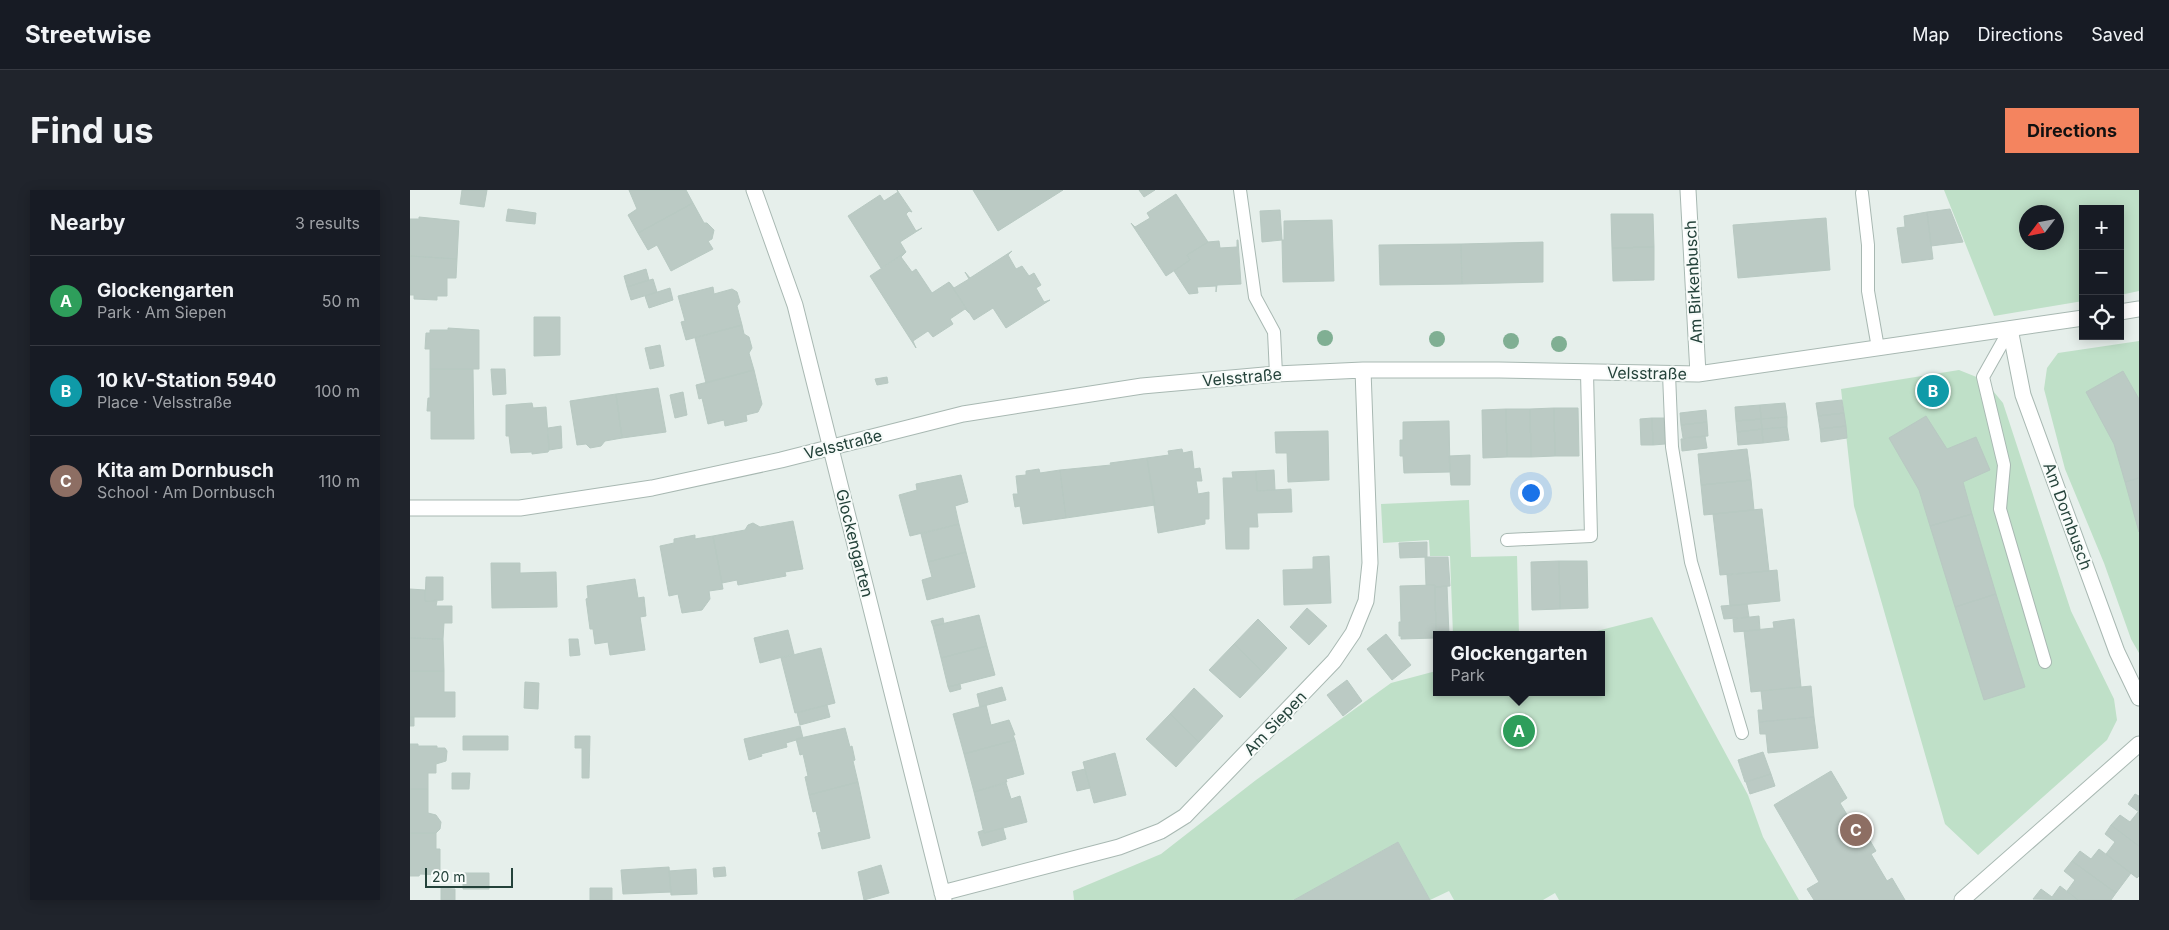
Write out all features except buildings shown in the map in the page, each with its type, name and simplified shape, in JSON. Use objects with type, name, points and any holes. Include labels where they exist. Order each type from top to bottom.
[{"type":"street","name":"Glockengarten","points":[[754,190],[795,305],[943,896]]},
{"type":"street","name":"Am Birkenbusch","points":[[1688,190],[1698,374]]},
{"type":"street","points":[[2124,311],[2139,309]]},
{"type":"street","name":"Velsstraße","points":[[410,508],[520,508],[652,488],[831,447],[963,414],[1142,386],[1276,374],[1363,370],[1698,374],[2079,319]]},
{"type":"street","name":"Am Dornbusch","points":[[2010,329],[2023,395],[2117,652],[2139,698]]},
{"type":"street","name":"Am Siepen","points":[[943,896],[1119,847],[1161,831],[1185,816],[1334,661],[1353,634],[1366,601],[1370,563],[1363,370]]},
{"type":"street","points":[[1962,900],[2139,744]]},
{"type":"lane","points":[[1240,190],[1255,297],[1274,332],[1276,374]]},
{"type":"lane","points":[[1862,193],[1868,245],[1868,291],[1878,348]]},
{"type":"lane","points":[[2010,329],[1982,377],[2004,465],[2000,510],[2045,662]]},
{"type":"lane","points":[[1507,540],[1591,536],[1586,372]]},
{"type":"lane","points":[[1669,374],[1672,447],[1691,562],[1742,733]]},
{"type":"green space","points":[[1944,190],[2139,190],[2139,291],[2124,294],[2124,205],[2079,205],[2079,302],[1994,316]]},
{"type":"green space","points":[[2139,341],[2139,653],[2131,639],[2104,563],[2065,469],[2044,389],[2047,368],[2058,353]]},
{"type":"green space","points":[[1959,370],[1984,380],[2003,403],[2071,611],[2114,699],[2117,720],[2107,740],[1978,855],[1945,824],[1854,506],[1841,389]]},
{"type":"green space","points":[[1469,500],[1471,557],[1517,556],[1519,631],[1453,631],[1450,556],[1430,556],[1429,540],[1383,543],[1381,504]]},
{"type":"green space","points":[[1652,617],[1748,795],[1763,837],[1799,900],[1559,900],[1555,893],[1543,900],[1454,900],[1449,891],[1430,900],[1398,842],[1294,900],[1074,900],[1073,891],[1161,854],[1256,780],[1391,683],[1433,672],[1433,696],[1605,696],[1605,631],[1597,631]]},
{"type":"place","name":"10 kV-Station 5940","points":[[1933,391]]},
{"type":"place","name":"Glockengarten","points":[[1519,731]]},
{"type":"place","name":"Kita am Dornbusch","points":[[1856,830]]}]
